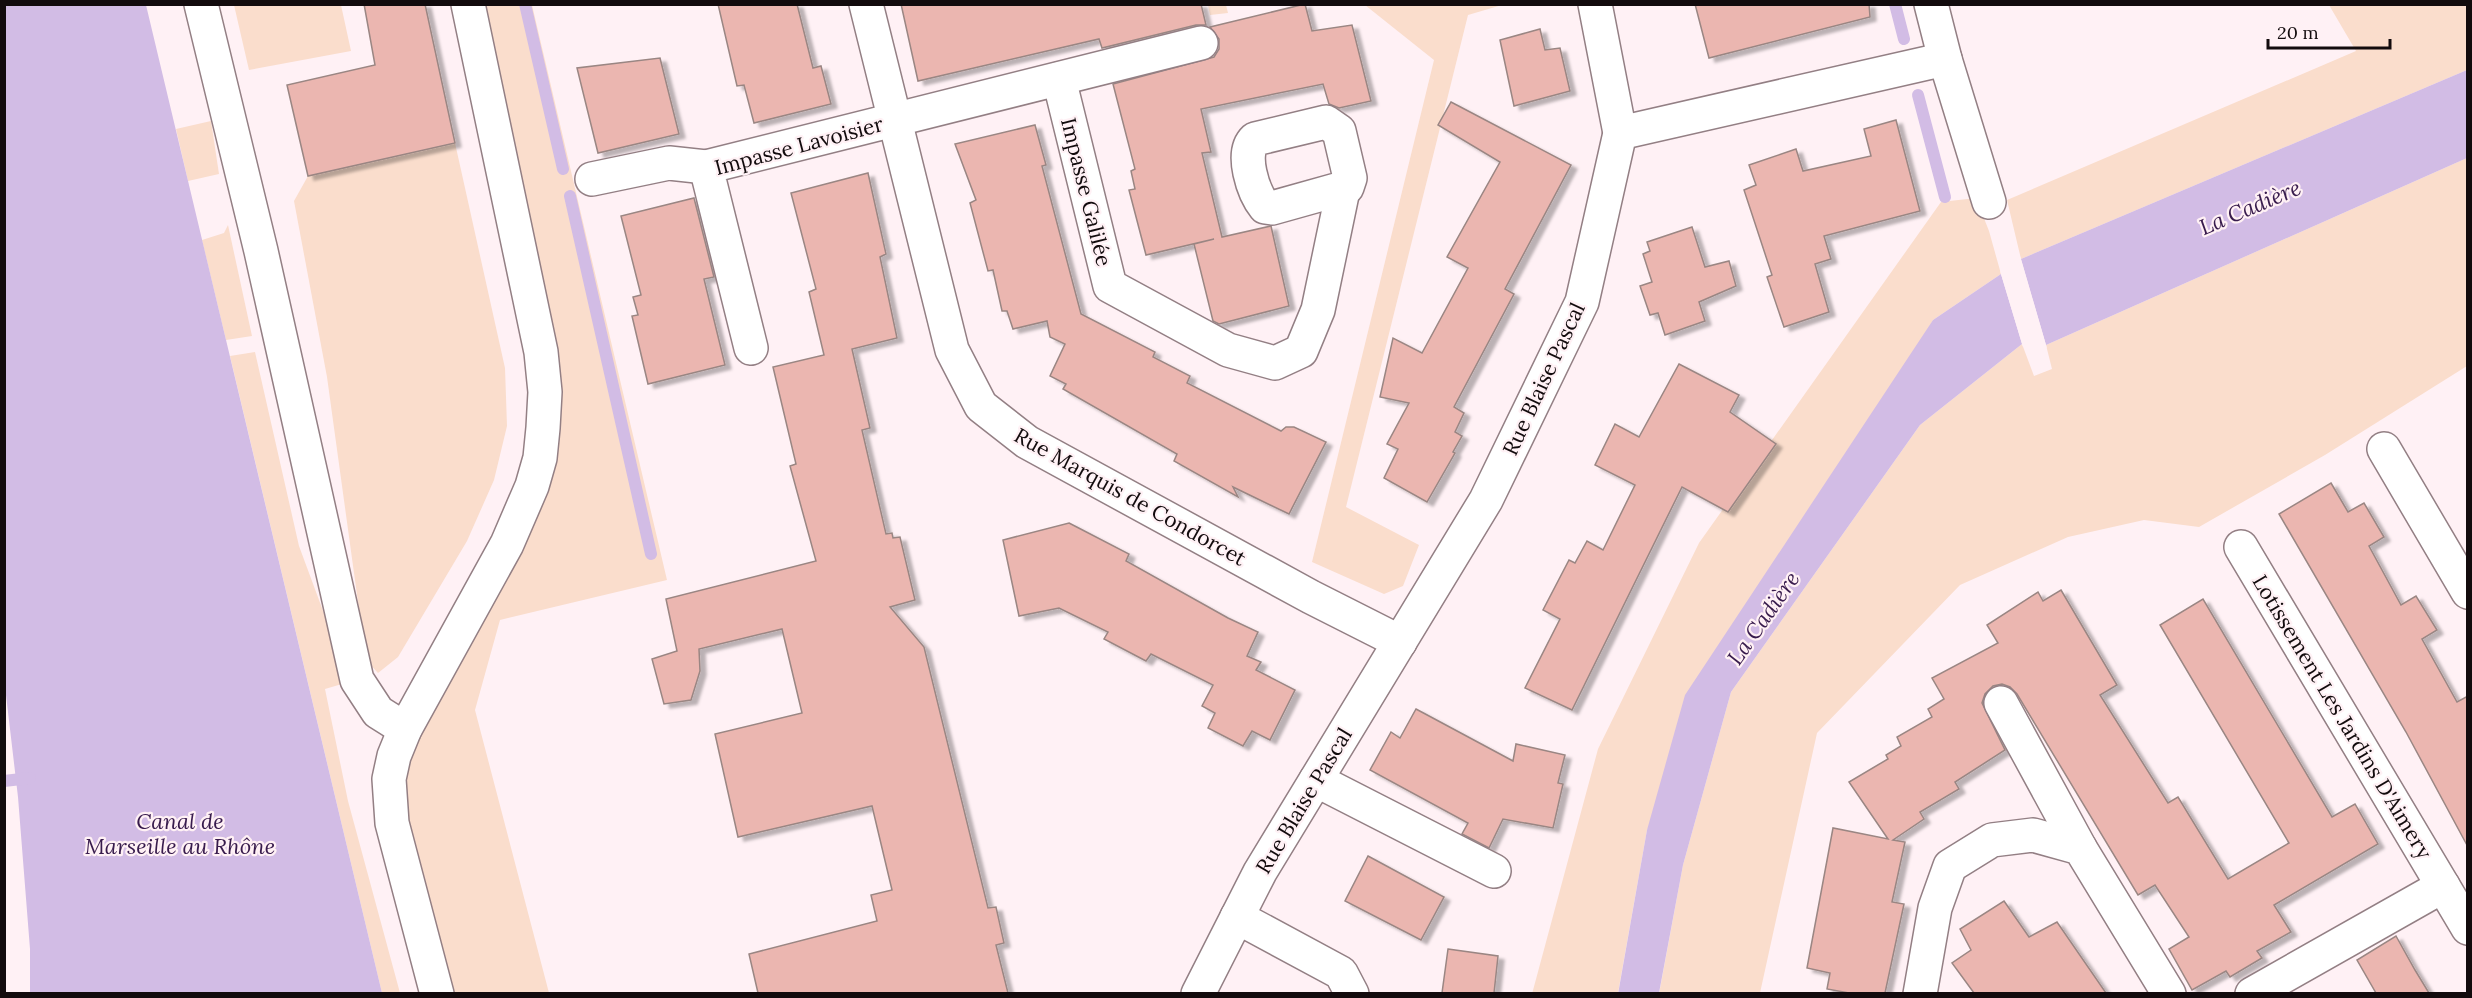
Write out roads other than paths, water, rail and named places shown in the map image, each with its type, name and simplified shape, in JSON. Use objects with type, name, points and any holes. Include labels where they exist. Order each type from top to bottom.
[{"type":"street","points":[[201,4],[261,251],[357,680],[378,712],[405,729]]},
{"type":"street","points":[[437,993],[392,823],[389,779],[394,756],[405,729],[521,515],[540,458],[545,392],[541,352],[468,4]]},
{"type":"street","name":"Rue Marquis de Condorcet","points":[[866,4],[952,350],[981,406],[1027,442],[1311,597],[1400,642]]},
{"type":"street","points":[[1595,4],[1620,133],[1945,59]]},
{"type":"street","points":[[1931,4],[1945,59],[1989,202]]},
{"type":"street","points":[[895,121],[1201,43]]},
{"type":"street","name":"Impasse Galilée","points":[[1059,79],[1110,286],[1228,350],[1275,363],[1301,351],[1318,310],[1343,190]]},
{"type":"street","name":"Impasse Lavoisier","points":[[751,348],[706,167],[895,121]]},
{"type":"street","name":"Rue Blaise Pascal","points":[[1198,993],[1260,872],[1486,501],[1582,302],[1620,133]]},
{"type":"street","points":[[592,179],[669,163],[706,167]]},
{"type":"street","points":[[2384,449],[2468,592]]},
{"type":"street","name":"Lotissement Les Jardins D'Aimery","points":[[2241,547],[2468,928]]},
{"type":"street","points":[[2001,703],[2080,848],[2169,993]]},
{"type":"street","points":[[1316,780],[1494,871]]},
{"type":"street","points":[[1920,993],[1935,908],[1950,866],[1992,840],[2032,835],[2080,848]]},
{"type":"street","points":[[2252,993],[2443,886]]},
{"type":"street","points":[[1237,917],[1341,973],[1352,993]]},
{"type":"water","name":"Canal de Marseille au Rhône","points":[[4,5],[146,5],[382,993],[30,993],[30,949],[18,797],[4,678]]},
{"type":"water","name":"La Cadière","points":[[2467,70],[2467,158],[2046,345],[2021,259]]},
{"type":"water","name":"La Cadière","points":[[2001,274],[2022,344],[1920,425],[1731,692],[1683,865],[1659,993],[1618,994],[1647,830],[1685,695],[1933,320]]},
{"type":"waterway","points":[[525,4],[563,169]]},
{"type":"waterway","points":[[1895,4],[1904,39]]},
{"type":"waterway","points":[[1918,95],[1945,197]]},
{"type":"waterway","points":[[570,196],[651,554]]},
{"type":"waterway","points":[[4,781],[30,778]]}]
